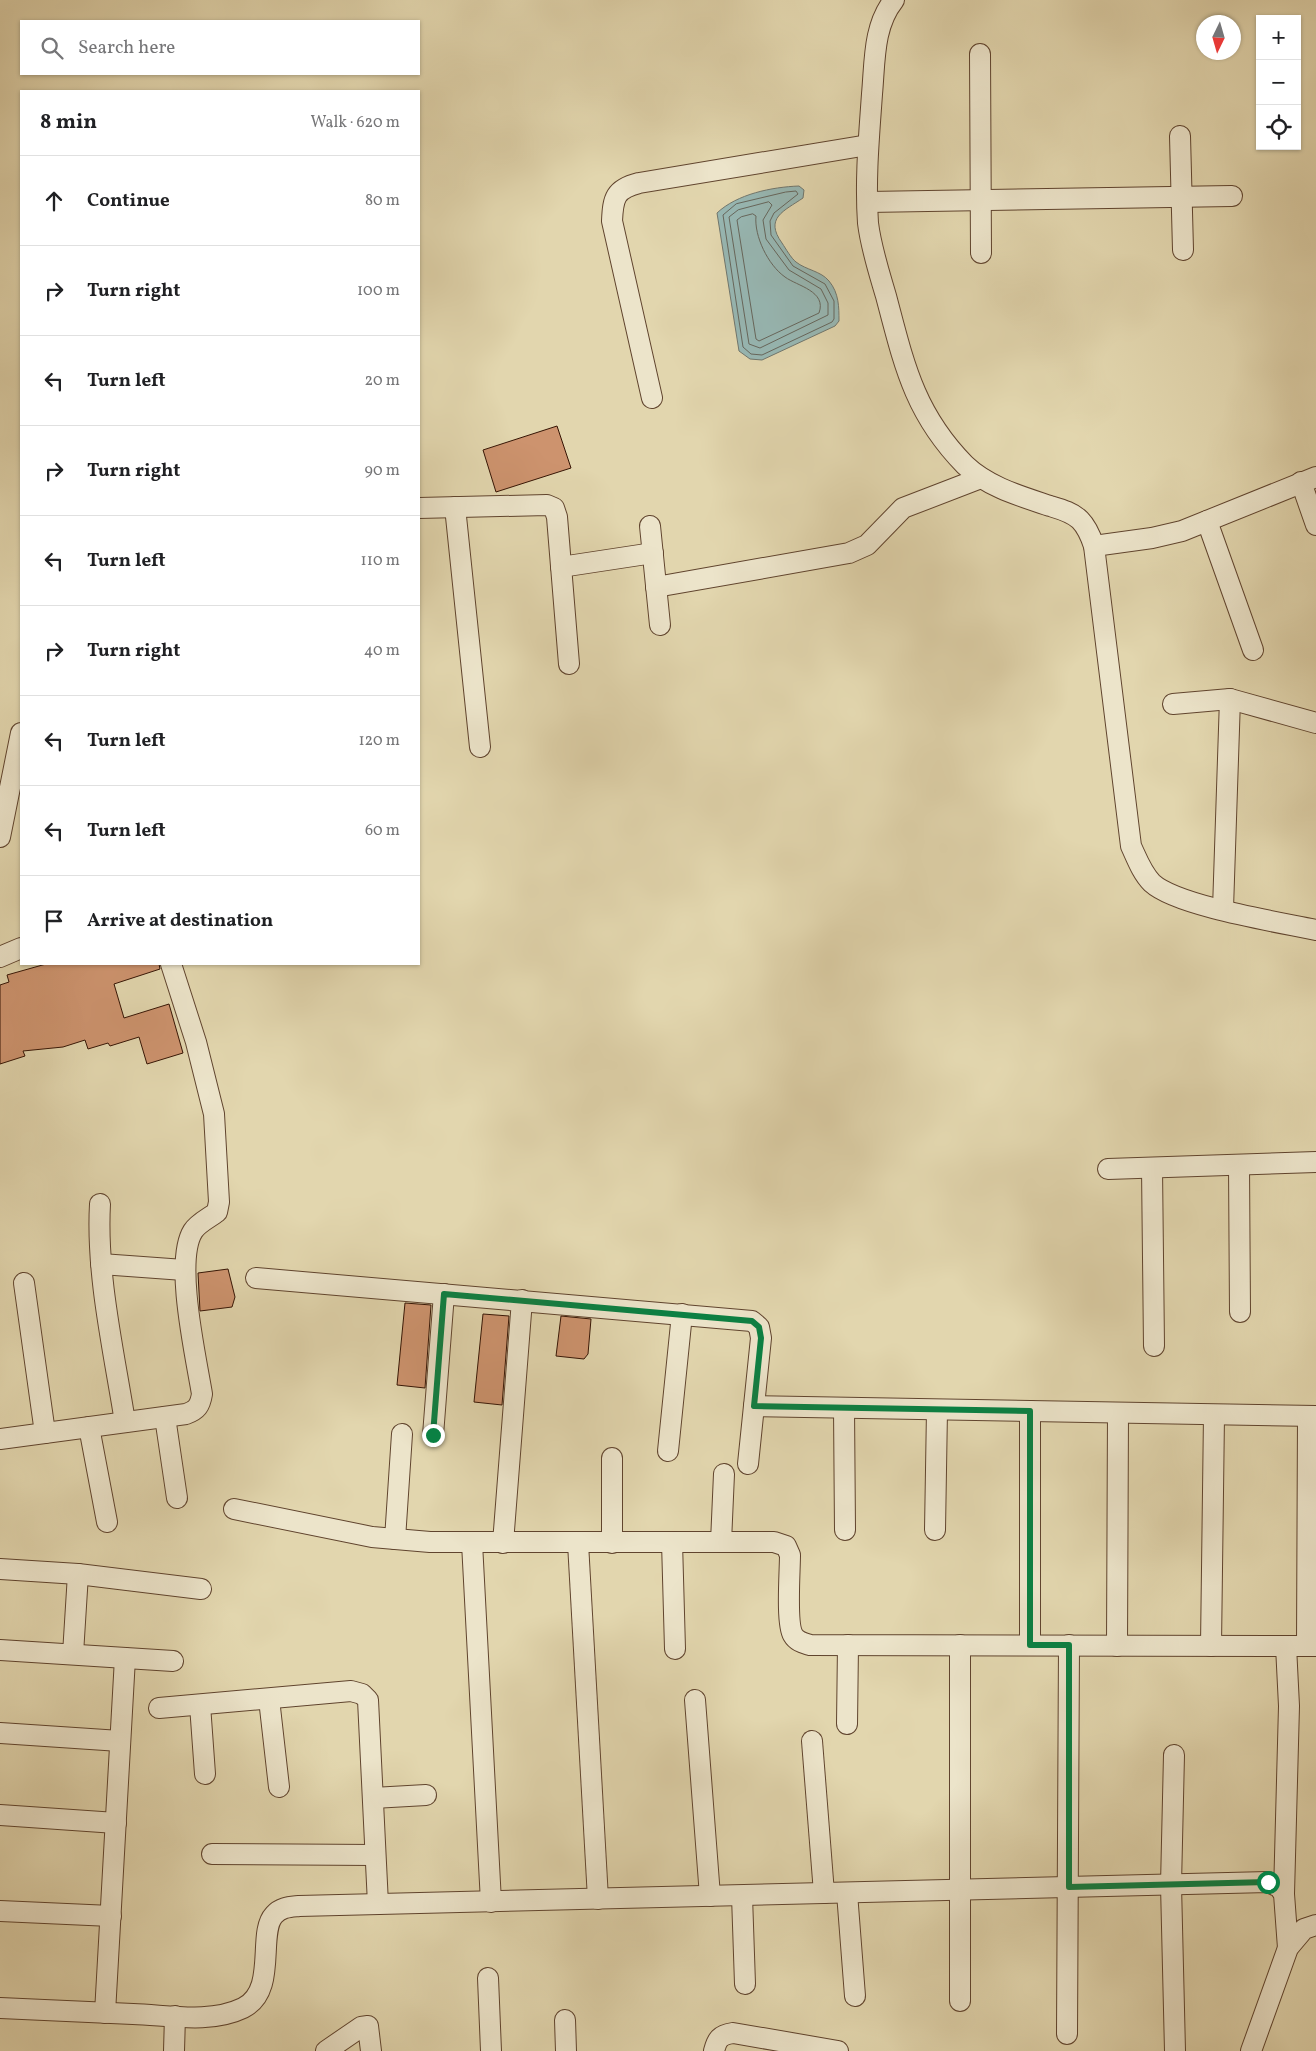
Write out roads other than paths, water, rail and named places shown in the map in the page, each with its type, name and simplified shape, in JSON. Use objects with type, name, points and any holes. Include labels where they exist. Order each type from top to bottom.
[{"type":"street","points":[[894,0],[882,21],[879,31],[868,145],[868,222],[874,251],[913,388],[924,413],[932,426],[965,464],[982,478],[1008,491],[1071,513],[1081,520],[1089,533],[1094,546],[1131,846],[1142,870],[1152,883],[1180,899],[1316,930]]},
{"type":"street","points":[[980,54],[981,253]]},
{"type":"street","points":[[1180,136],[1183,250]]},
{"type":"street","points":[[652,398],[612,221],[613,205],[617,194],[626,186],[639,183],[868,145]]},
{"type":"street","points":[[868,202],[1232,196]]},
{"type":"street","points":[[656,587],[849,553],[867,545],[904,508],[982,478]]},
{"type":"street","points":[[1094,546],[1152,538],[1182,531],[1308,479],[1316,525]]},
{"type":"street","points":[[420,508],[547,505],[554,508],[557,518],[569,664]]},
{"type":"street","points":[[455,507],[480,747]]},
{"type":"street","points":[[1207,521],[1253,650]]},
{"type":"street","points":[[650,526],[660,626]]},
{"type":"street","points":[[561,567],[653,553]]},
{"type":"street","points":[[1223,909],[1230,699]]},
{"type":"street","points":[[1173,704],[1230,699],[1316,723]]},
{"type":"street","points":[[0,837],[20,738]]},
{"type":"street","points":[[0,957],[20,948]]},
{"type":"street","points":[[0,1439],[186,1414],[196,1410],[200,1403],[202,1394],[184,1270],[187,1247],[192,1233],[197,1225],[217,1212],[219,1202],[212,1106],[200,1058],[171,965]]},
{"type":"street","points":[[1108,1169],[1316,1162]]},
{"type":"street","points":[[1239,1165],[1240,1312]]},
{"type":"street","points":[[1152,1168],[1154,1346]]},
{"type":"street","points":[[100,1204],[98,1232],[101,1264],[125,1422]]},
{"type":"street","points":[[101,1264],[184,1270]]},
{"type":"street","points":[[256,1278],[752,1321],[759,1327],[761,1338],[748,1464]]},
{"type":"street","points":[[24,1283],[45,1433]]},
{"type":"street","points":[[433,1435],[444,1294]]},
{"type":"street","points":[[504,1543],[522,1300]]},
{"type":"street","points":[[668,1451],[682,1314]]},
{"type":"street","points":[[234,1509],[372,1537],[395,1539],[472,1543],[774,1542],[786,1546],[790,1555],[790,1624],[793,1636],[799,1641],[810,1645],[1311,1646],[1312,1416],[754,1406]]},
{"type":"street","points":[[844,1408],[845,1530]]},
{"type":"street","points":[[935,1530],[937,1410]]},
{"type":"street","points":[[1030,1411],[1030,1645]]},
{"type":"street","points":[[1116,1646],[1118,1413]]},
{"type":"street","points":[[1211,1646],[1214,1414]]},
{"type":"street","points":[[165,1417],[177,1498]]},
{"type":"street","points":[[89,1427],[107,1522]]},
{"type":"street","points":[[395,1539],[402,1434]]},
{"type":"street","points":[[612,1458],[612,1543]]},
{"type":"street","points":[[721,1542],[724,1474]]},
{"type":"street","points":[[672,1542],[675,1648]]},
{"type":"street","points":[[472,1543],[491,1902]]},
{"type":"street","points":[[578,1543],[598,1899]]},
{"type":"street","points":[[0,1568],[78,1574],[201,1588]]},
{"type":"street","points":[[73,1654],[78,1574]]},
{"type":"street","points":[[847,1724],[848,1645]]},
{"type":"street","points":[[960,1645],[960,2001]]},
{"type":"street","points":[[1067,2034],[1069,1645]]},
{"type":"street","points":[[1286,1646],[1289,1706],[1284,1894],[1288,1948]]},
{"type":"street","points":[[0,1650],[173,1661]]},
{"type":"street","points":[[105,2013],[125,1658]]},
{"type":"street","points":[[159,1708],[351,1691],[362,1694],[368,1700],[378,1904]]},
{"type":"street","points":[[269,1698],[279,1787]]},
{"type":"street","points":[[695,1700],[710,1896]]},
{"type":"street","points":[[200,1704],[205,1774]]},
{"type":"street","points":[[0,1733],[120,1741]]},
{"type":"street","points":[[812,1741],[824,1894]]},
{"type":"street","points":[[1174,1755],[1171,1885],[1175,2051]]},
{"type":"street","points":[[373,1798],[426,1795]]},
{"type":"street","points":[[0,1815],[116,1823]]},
{"type":"street","points":[[212,1854],[375,1855]]},
{"type":"street","points":[[0,2008],[203,2017],[244,2008],[257,1995],[264,1977],[269,1928],[273,1915],[284,1908],[378,1904],[1268,1882],[1279,1887],[1284,1894]]},
{"type":"street","points":[[847,1893],[855,1996]]},
{"type":"street","points":[[742,1896],[745,1984]]},
{"type":"street","points":[[0,1911],[111,1916]]},
{"type":"street","points":[[1251,2051],[1288,1948],[1304,1929],[1316,1925]]},
{"type":"street","points":[[488,1978],[491,2051]]},
{"type":"street","points":[[174,2051],[175,2016]]},
{"type":"street","points":[[565,2020],[566,2051]]},
{"type":"street","points":[[326,2051],[361,2027],[368,2026],[371,2051]]},
{"type":"street","points":[[714,2051],[717,2040],[724,2034],[733,2033],[793,2047],[838,2051]]},
{"type":"water","points":[[799,186],[804,190],[803,198],[783,211],[779,216],[775,227],[777,234],[794,260],[800,265],[822,275],[829,281],[835,290],[838,300],[839,321],[835,326],[762,360],[750,359],[739,351],[717,213],[725,206],[745,196],[766,190]]}]
